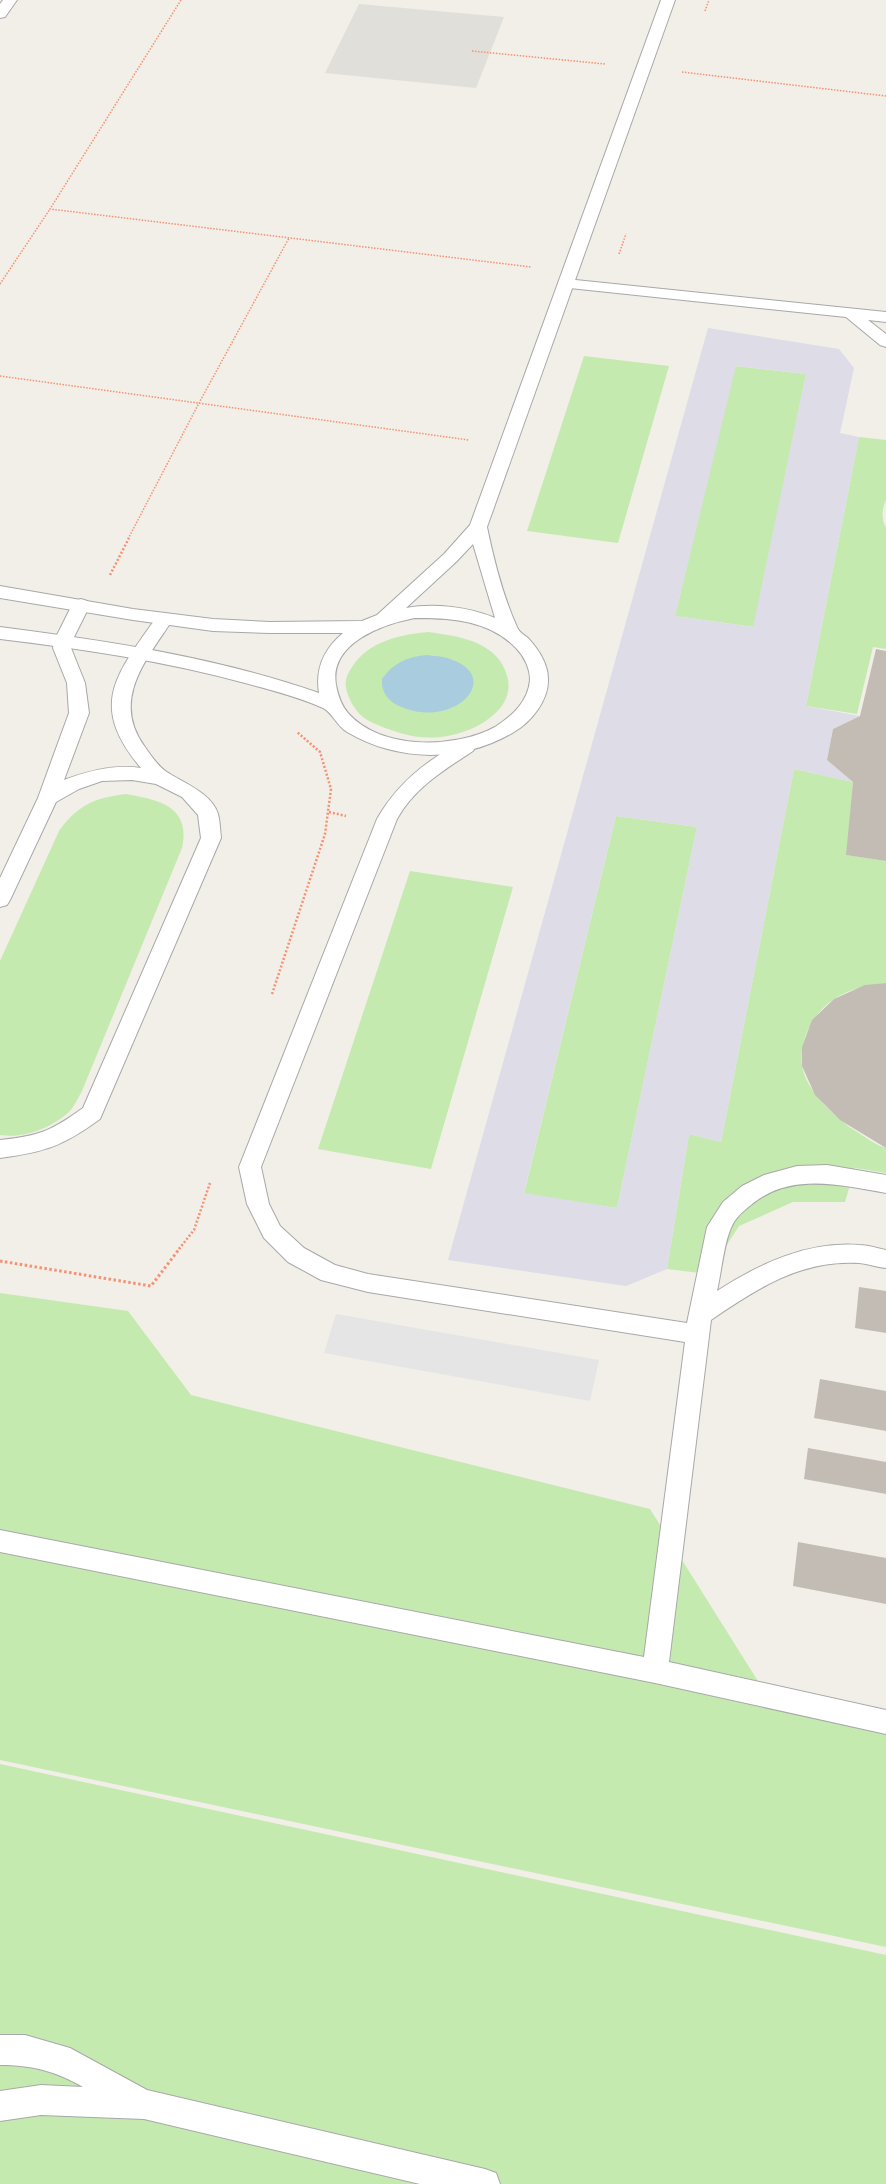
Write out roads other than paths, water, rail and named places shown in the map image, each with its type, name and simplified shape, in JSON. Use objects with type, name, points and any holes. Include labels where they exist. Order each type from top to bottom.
[{"type":"street","points":[[0,14],[10,0]]},
{"type":"street","points":[[383,619],[450,558],[478,527],[668,0]]},
{"type":"street","points":[[566,284],[886,317]]},
{"type":"street","points":[[850,313],[886,342]]},
{"type":"street","points":[[478,527],[484,561],[495,596],[510,632]]},
{"type":"street","points":[[0,592],[164,619],[255,628],[364,627]]},
{"type":"street","points":[[0,900],[48,798],[80,713],[79,695],[72,672],[64,654],[63,641],[81,605]]},
{"type":"street","points":[[466,746],[425,749],[384,742],[352,726],[340,716],[331,704],[325,683],[328,662],[342,643],[364,627],[383,619],[415,612],[450,612],[482,619],[510,632],[530,650],[540,672],[537,695],[523,717],[498,734],[466,746],[428,772],[399,799],[384,823],[383,833],[250,1167],[258,1204],[272,1232],[296,1255],[329,1273],[368,1283],[699,1324],[756,1277],[785,1264],[821,1256],[856,1254],[886,1259]]},
{"type":"street","points":[[161,778],[143,759],[134,744],[124,726],[120,708],[122,691],[141,654],[164,619]]},
{"type":"street","points":[[0,633],[63,641],[141,654],[249,676],[286,687],[331,704]]},
{"type":"street","points":[[0,1148],[34,1145],[66,1132],[92,1113],[212,838],[208,813],[189,792],[161,778],[132,773],[101,775],[72,784],[48,798]]},
{"type":"street","points":[[655,1671],[699,1324],[719,1227],[731,1208],[750,1192],[772,1181],[797,1175],[827,1174],[886,1184]]},
{"type":"street","points":[[0,1541],[655,1671],[886,1722]]},
{"type":"street","points":[[0,2050],[25,2050],[70,2063],[144,2104]]},
{"type":"street","points":[[0,2106],[41,2100],[144,2104],[485,2184]]},
{"type":"water","points":[[426,655],[447,658],[466,667],[473,677],[473,688],[466,699],[454,707],[438,712],[419,712],[399,706],[386,696],[382,679],[386,673],[407,659]]}]
